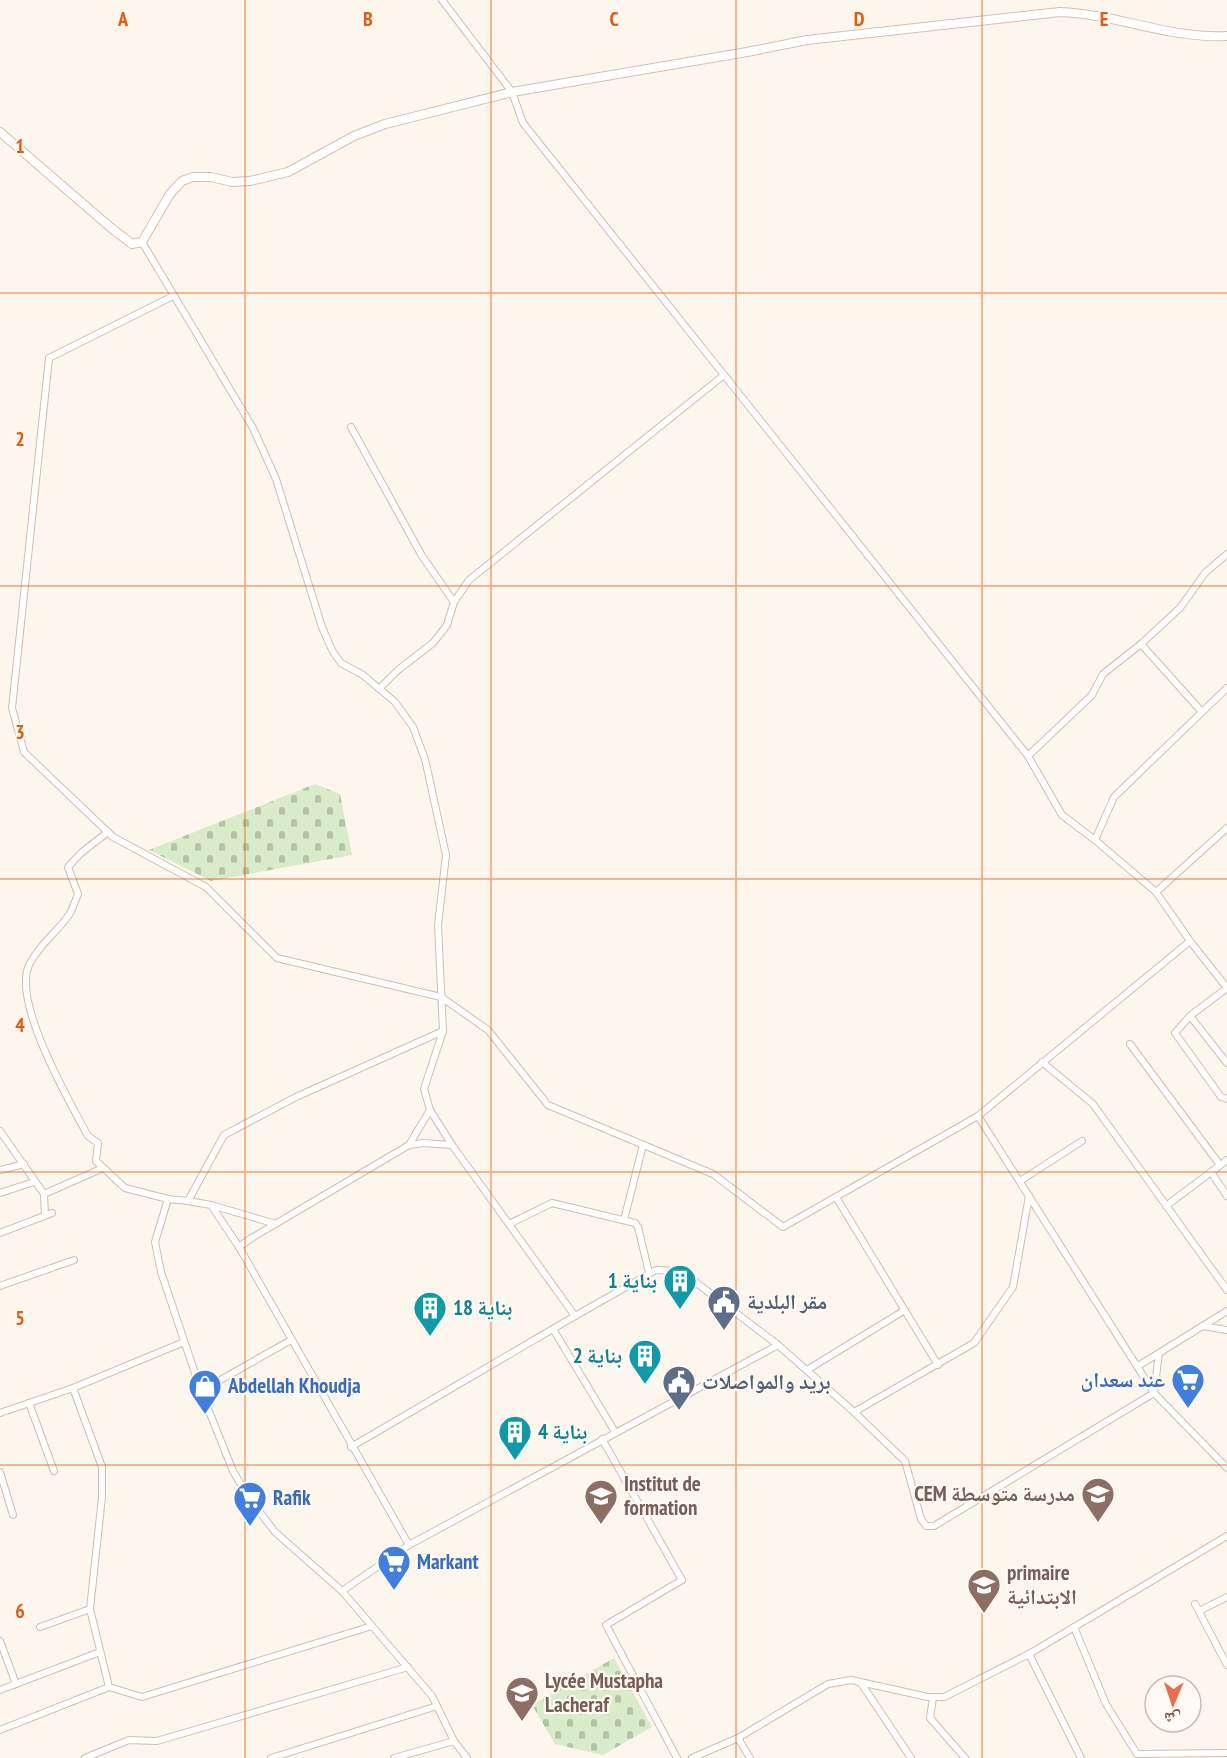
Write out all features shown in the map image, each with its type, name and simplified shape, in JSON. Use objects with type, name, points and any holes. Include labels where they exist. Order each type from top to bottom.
[{"type":"street","points":[[442,0],[512,92],[523,123],[1028,756],[1062,815],[1156,892],[1190,941],[1227,988],[1190,1016],[1175,1033],[1221,1097],[1227,1099]]},
{"type":"street","points":[[0,132],[132,244],[142,242],[170,194],[182,181],[193,177],[212,177],[232,182],[250,181],[288,172],[354,136],[385,124],[512,92],[807,40],[1060,12],[1082,13],[1186,34],[1227,36]]},
{"type":"street","points":[[142,242],[253,428],[276,479],[322,627],[333,651],[341,663],[363,675],[395,702],[413,727],[425,759],[446,855],[438,925],[442,1031],[424,1089],[430,1110],[452,1145],[575,1316]]},
{"type":"street","points":[[173,296],[48,358],[12,708],[24,752],[113,837],[207,887],[277,958],[441,997],[488,1030],[549,1105],[713,1174],[783,1227],[978,1116],[1190,941]]},
{"type":"street","points":[[378,689],[433,643],[447,625],[453,602],[469,580],[724,375]]},
{"type":"street","points":[[351,427],[422,556],[440,579],[453,602]]},
{"type":"street","points":[[1028,756],[1092,695],[1103,674],[1142,644],[1180,608],[1205,573],[1227,554]]},
{"type":"street","points":[[1142,644],[1202,712]]},
{"type":"street","points":[[1095,840],[1114,797],[1227,688]]},
{"type":"street","points":[[1156,892],[1227,828]]},
{"type":"street","points":[[108,832],[81,853],[68,867],[78,894],[70,914],[37,950],[27,969],[29,1006],[47,1058],[87,1136],[98,1143],[96,1161],[125,1188],[168,1199],[211,1205],[276,1224]]},
{"type":"street","points":[[1190,1016],[1227,1063]]},
{"type":"street","points":[[188,1201],[224,1136],[296,1097],[442,1031]]},
{"type":"street","points":[[1130,1044],[1220,1165]]},
{"type":"street","points":[[1042,1062],[1093,1104],[1227,1290]]},
{"type":"street","points":[[409,1145],[430,1110]]},
{"type":"street","points":[[978,1116],[1154,1393],[1227,1468]]},
{"type":"street","points":[[0,1131],[44,1194],[45,1216]]},
{"type":"street","points":[[1020,1181],[1082,1141]]},
{"type":"street","points":[[239,1248],[409,1145],[423,1143],[452,1145]]},
{"type":"street","points":[[624,1220],[643,1145]]},
{"type":"street","points":[[1166,1206],[1227,1160]]},
{"type":"street","points":[[0,1170],[24,1164]]},
{"type":"street","points":[[44,1194],[103,1168]]},
{"type":"street","points":[[1211,1172],[1227,1196]]},
{"type":"street","points":[[0,1193],[34,1182]]},
{"type":"street","points":[[854,1412],[974,1343],[1013,1287],[1029,1196]]},
{"type":"street","points":[[836,1197],[938,1365]]},
{"type":"street","points":[[168,1199],[155,1242],[161,1272],[201,1391],[233,1471],[248,1497],[275,1532],[342,1592],[432,1695],[454,1741],[466,1758]]},
{"type":"street","points":[[509,1224],[552,1203],[624,1220],[637,1225],[649,1273]]},
{"type":"street","points":[[211,1205],[239,1248],[409,1545]]},
{"type":"street","points":[[0,1233],[52,1213]]},
{"type":"street","points":[[0,1286],[74,1260]]},
{"type":"street","points":[[351,1447],[649,1273],[666,1269],[690,1278],[778,1345],[905,1461],[921,1519],[926,1526],[934,1526],[1154,1393]]},
{"type":"street","points":[[807,1370],[905,1310]]},
{"type":"street","points":[[1138,1366],[1227,1311]]},
{"type":"street","points":[[1202,1326],[1227,1330]]},
{"type":"street","points":[[553,1329],[615,1432]]},
{"type":"street","points":[[201,1391],[291,1341]]},
{"type":"street","points":[[0,1413],[73,1388],[184,1342]]},
{"type":"street","points":[[342,1592],[409,1545],[778,1345]]},
{"type":"street","points":[[1154,1393],[1159,1353]]},
{"type":"street","points":[[73,1388],[102,1467],[102,1497],[90,1609],[109,1687]]},
{"type":"street","points":[[29,1403],[54,1471]]},
{"type":"street","points":[[602,1439],[682,1580],[606,1625],[677,1758]]},
{"type":"street","points":[[0,1472],[13,1515]]},
{"type":"street","points":[[692,1758],[738,1738],[828,1684],[851,1680],[933,1698],[944,1698],[1029,1654],[1227,1536]]},
{"type":"street","points":[[1199,1611],[1227,1597]]},
{"type":"street","points":[[1195,1604],[1227,1665]]},
{"type":"street","points":[[40,1627],[90,1609]]},
{"type":"street","points":[[0,1730],[109,1687],[142,1697],[372,1626]]},
{"type":"street","points":[[1074,1627],[1106,1704],[1137,1754],[1227,1754]]},
{"type":"street","points":[[0,1641],[16,1684]]},
{"type":"street","points":[[0,1690],[100,1652]]},
{"type":"street","points":[[1029,1654],[1081,1758]]},
{"type":"street","points":[[85,1758],[129,1740],[157,1741],[408,1667]]},
{"type":"street","points":[[861,1683],[911,1758]]},
{"type":"street","points":[[933,1698],[930,1718],[965,1758]]},
{"type":"street","points":[[271,1758],[437,1706]]},
{"type":"street","points":[[738,1738],[750,1758]]},
{"type":"street","points":[[394,1758],[454,1741]]},
{"type":"green space","points":[[315,784],[340,794],[352,855],[211,881],[149,850]]},
{"type":"green space","points":[[614,1658],[652,1727],[603,1755],[555,1744],[532,1705]]},
{"type":"place","name":"بناية 1","points":[[680,1310]]},
{"type":"place","name":"مقر البلدية","points":[[724,1331]]},
{"type":"place","name":"بناية 18","points":[[430,1337]]},
{"type":"place","name":"بناية 2","points":[[645,1385]]},
{"type":"place","name":"عند سعدان","points":[[1188,1409]]},
{"type":"place","name":"بريد والمواصلات","points":[[679,1411]]},
{"type":"place","name":"Abdellah Khoudja","points":[[205,1415]]},
{"type":"place","name":"بناية 4","points":[[515,1461]]},
{"type":"place","name":"CEM مدرسة متوسطة","points":[[1098,1523]]},
{"type":"place","name":"Institut de formation","points":[[601,1525]]},
{"type":"place","name":"Rafik","points":[[250,1527]]},
{"type":"place","name":"Markant","points":[[394,1591]]},
{"type":"place","name":"primaire الابتدائية","points":[[984,1614]]},
{"type":"place","name":"Lycée Mustapha Lacheraf","points":[[522,1722]]}]
